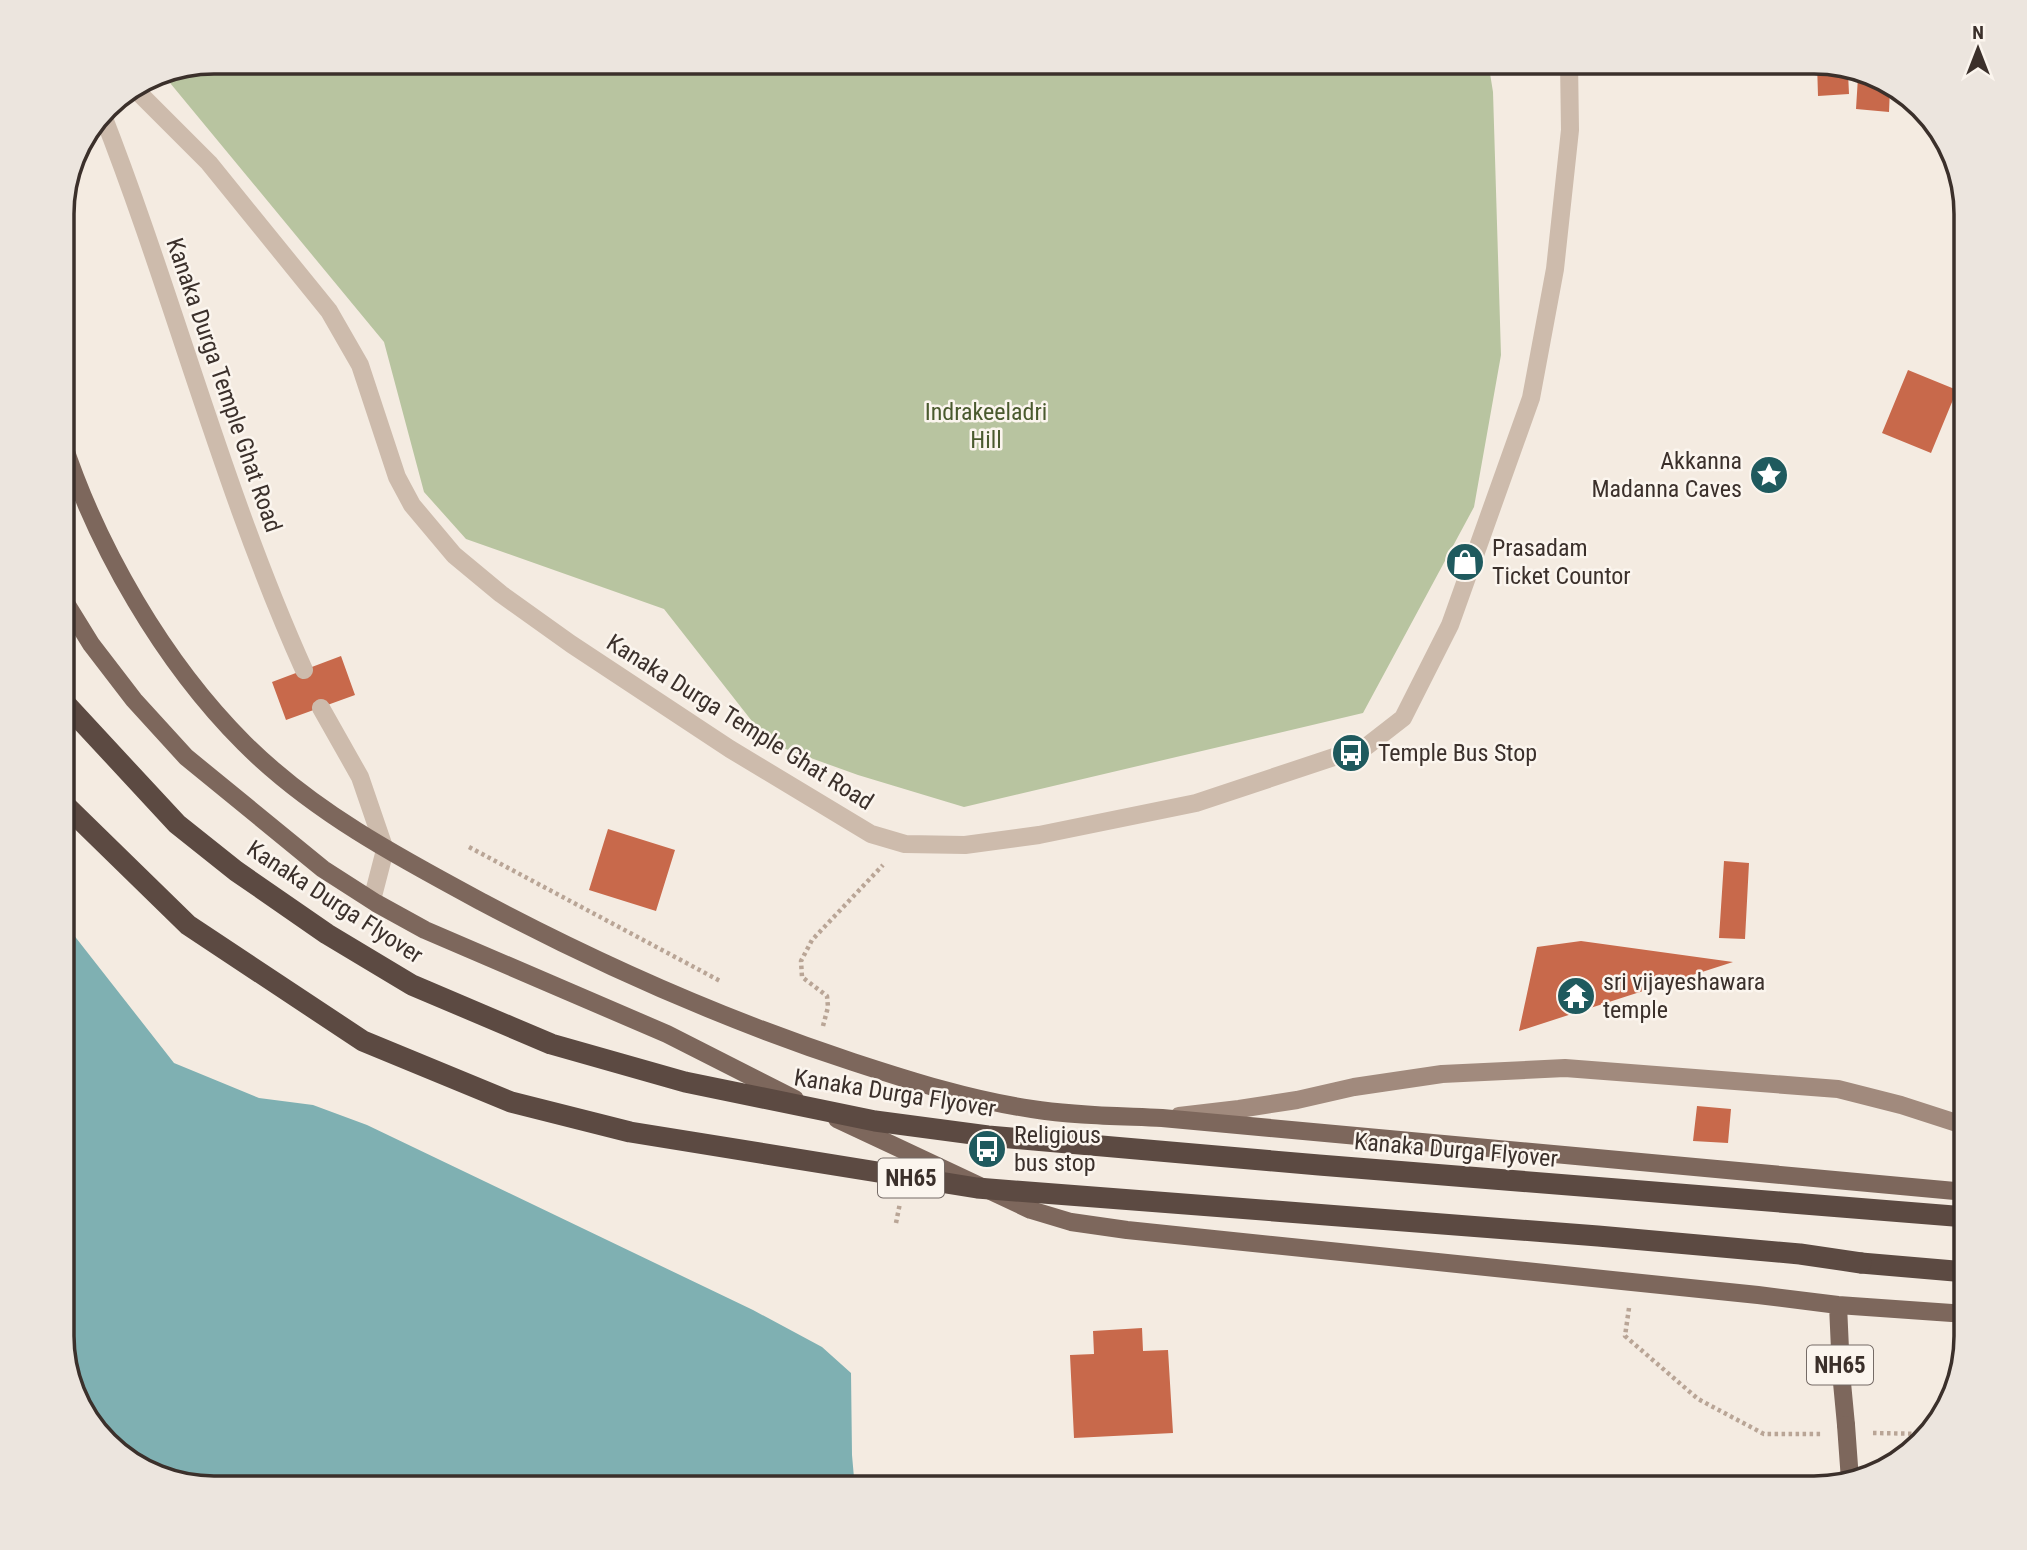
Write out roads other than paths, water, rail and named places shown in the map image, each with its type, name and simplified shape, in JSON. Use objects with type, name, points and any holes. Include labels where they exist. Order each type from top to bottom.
[{"type":"highway","name":"Kanaka Durga Flyover","points":[[74,713],[177,824],[236,871],[327,934],[412,985],[551,1044],[685,1082],[875,1121],[988,1136],[1954,1216]]},
{"type":"highway","name":"NH65","points":[[74,814],[188,925],[363,1041],[511,1102],[630,1132],[977,1188],[1598,1236],[1954,1271]]},
{"type":"main road","points":[[74,479],[128,591],[194,686],[244,743],[307,797],[385,850],[569,948],[775,1037],[911,1081],[1031,1109],[1081,1115],[1162,1118],[1954,1191]]},
{"type":"main road","points":[[74,616],[125,689],[186,757],[323,869],[372,900],[425,930],[667,1034],[754,1080],[1031,1210],[1071,1222],[1127,1230],[1838,1305],[1954,1313]]},
{"type":"main road","points":[[1162,1118],[1239,1109],[1354,1087],[1442,1074],[1565,1068],[1838,1089],[1954,1122]]},
{"type":"main road","name":"NH65","points":[[1838,1305],[1849,1472]]},
{"type":"lane","name":"Kanaka Durga Temple Ghat Road","points":[[140,94],[209,163],[329,311],[360,365],[397,477],[412,505],[454,555],[501,594],[571,644],[730,749],[871,834],[905,844],[965,845],[1040,835],[1196,803],[1367,746],[1403,718],[1450,625],[1531,398],[1555,269],[1570,130],[1569,74]]},
{"type":"lane","name":"Kanaka Durga Temple Ghat Road","points":[[106,123],[158,263],[215,438],[266,581],[304,670]]},
{"type":"lane","points":[[321,708],[360,777],[385,850],[372,900]]},
{"type":"water","points":[[74,935],[174,1063],[259,1098],[313,1105],[367,1125],[753,1310],[822,1347],[851,1373],[854,1476],[214,1476],[186,1474],[169,1469],[128,1448],[97,1414],[84,1390],[76,1364]]},
{"type":"place","name":"Akkanna Madanna Caves","points":[[1769,475]]},
{"type":"place","name":"Prasadam Ticket Countor","points":[[1465,562]]},
{"type":"place","name":"Temple Bus Stop","points":[[1351,753]]},
{"type":"place","name":"sri vijayeshawara temple","points":[[1576,996]]},
{"type":"place","name":"Religious bus stop","points":[[987,1149]]},
{"type":"park label","name":"Indrakeeladri Hill","points":[[986,426]]}]
